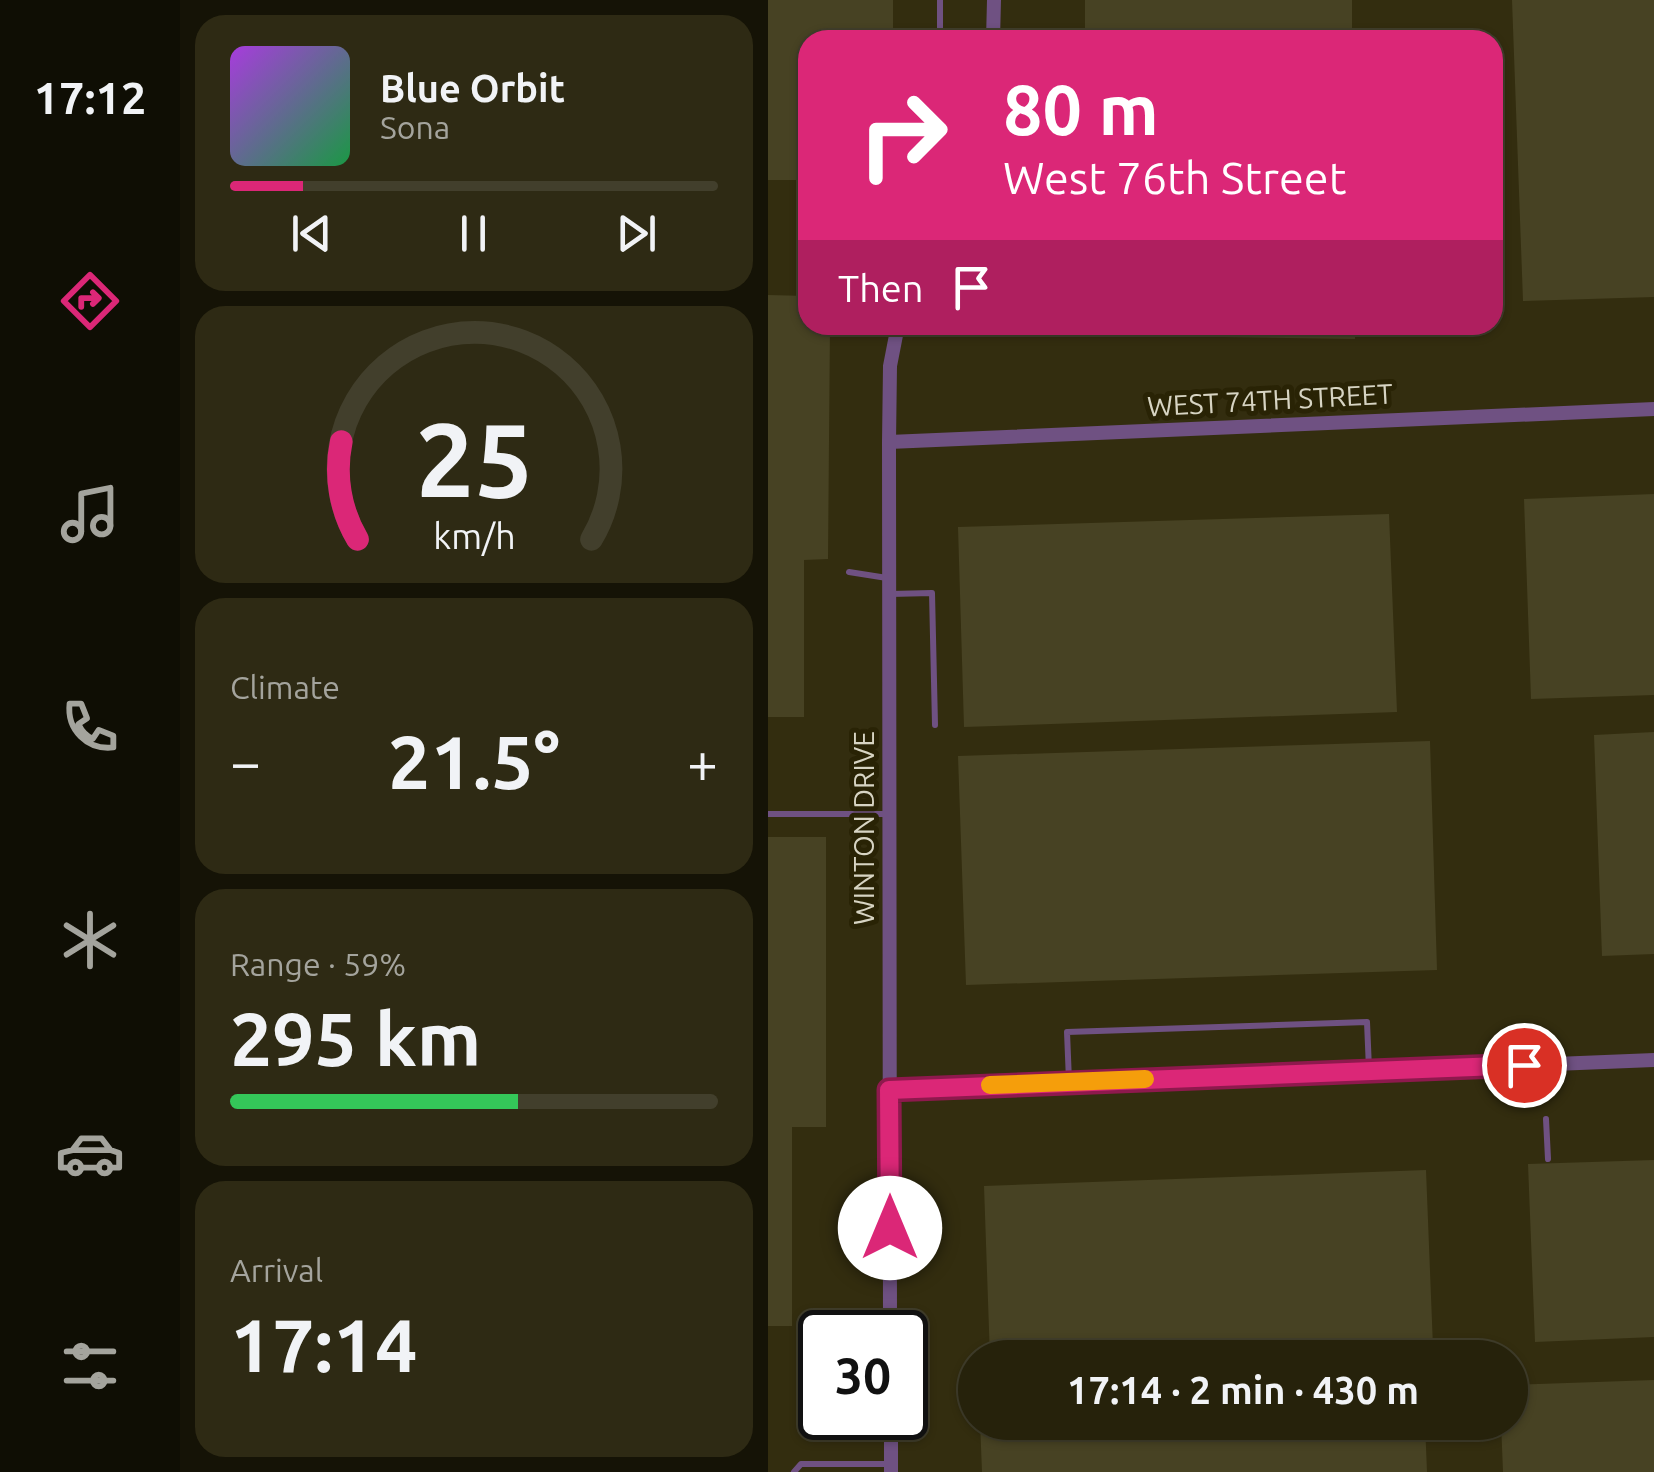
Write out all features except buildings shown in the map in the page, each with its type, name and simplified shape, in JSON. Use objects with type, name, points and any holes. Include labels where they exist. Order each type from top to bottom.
[{"type":"street","points":[[993,30],[994,0]]},
{"type":"street","name":"WINTON DRIVE","points":[[890,1310],[889,442],[890,366],[896,335]]},
{"type":"street","name":"WEST 74TH STREET","points":[[889,442],[1654,409]]},
{"type":"street","points":[[889,1090],[1654,1060]]},
{"type":"street","points":[[891,1440],[891,1468]]},
{"type":"lane","points":[[940,0],[940,30]]},
{"type":"lane","points":[[849,572],[889,586],[932,593],[935,724]]},
{"type":"lane","points":[[768,814],[889,814]]},
{"type":"lane","points":[[1070,1082],[1067,1032],[1366,1022],[1369,1070]]},
{"type":"lane","points":[[1546,1119],[1548,1159]]},
{"type":"lane","points":[[794,1472],[801,1464],[891,1468]]},
{"type":"slow traffic","points":[[990,1085],[1145,1079]]},
{"type":"route","points":[[890,1228],[889,1090],[1524,1065]]}]
